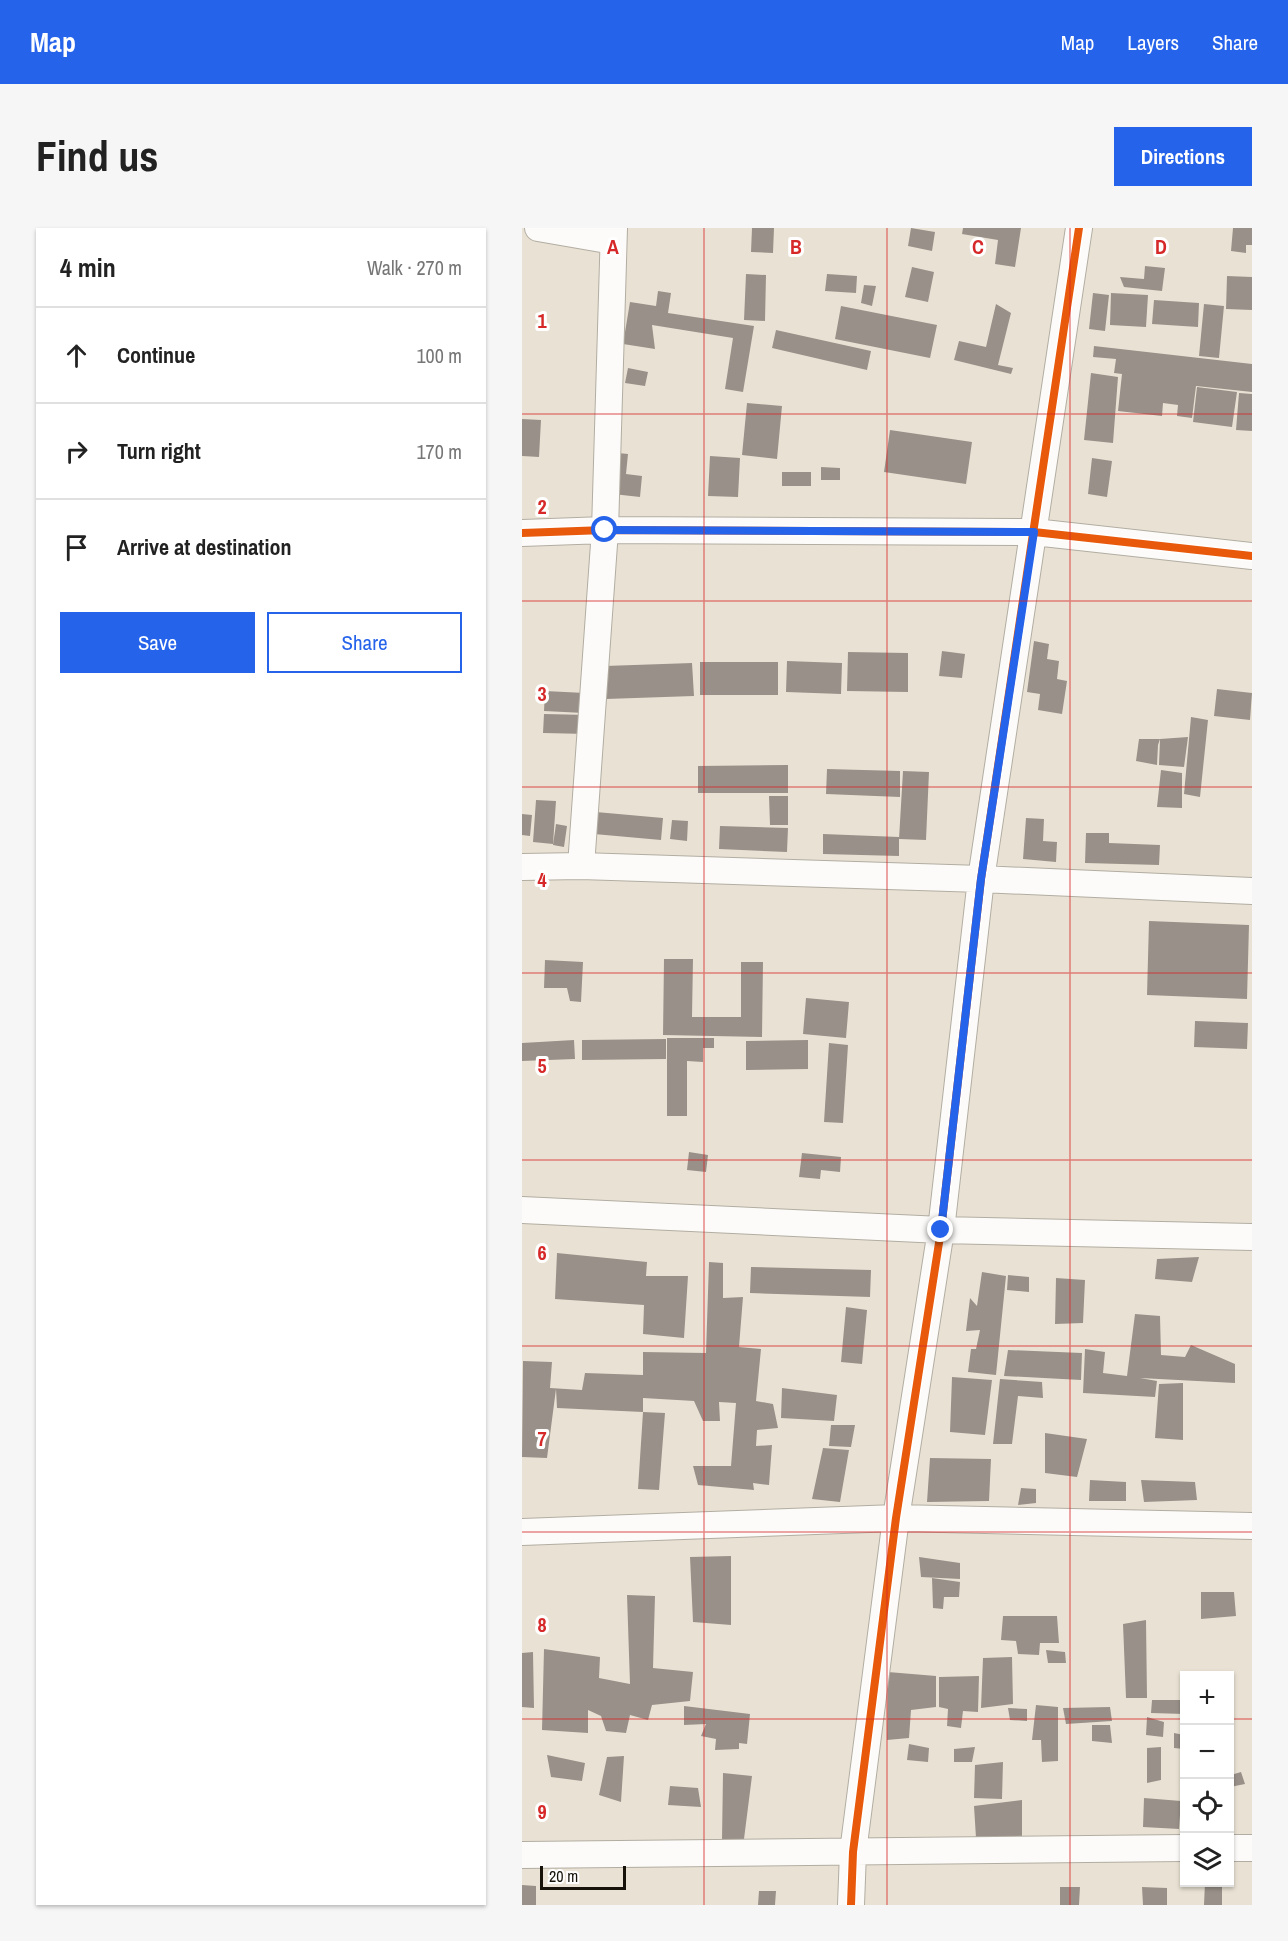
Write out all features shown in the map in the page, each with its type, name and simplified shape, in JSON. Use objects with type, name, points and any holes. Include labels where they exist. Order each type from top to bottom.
[{"type":"street","points":[[538,228],[614,235],[605,530],[581,866]]},
{"type":"street","points":[[851,1905],[853,1852],[896,1518],[941,1230],[981,879],[1079,228]]},
{"type":"street","points":[[522,532],[605,530],[1034,532],[1252,556]]},
{"type":"street","points":[[522,867],[581,866],[981,879],[1252,891]]},
{"type":"street","points":[[522,1209],[941,1230],[1252,1237]]},
{"type":"street","points":[[522,1532],[896,1518],[1252,1526]]},
{"type":"street","points":[[522,1856],[1180,1848]]},
{"type":"street","points":[[1234,1848],[1252,1848]]},
{"type":"building","points":[[752,228],[774,228],[773,253],[751,252]]},
{"type":"building","points":[[911,228],[935,232],[932,251],[908,246]]},
{"type":"building","points":[[963,228],[1021,228],[1015,267],[995,264],[998,240],[962,234]]},
{"type":"building","points":[[1233,228],[1252,228],[1252,245],[1246,245],[1246,253],[1231,251]]},
{"type":"building","points":[[1145,266],[1165,268],[1162,291],[1124,287],[1120,277],[1144,279]]},
{"type":"building","points":[[912,267],[934,272],[928,302],[905,297]]},
{"type":"building","points":[[746,274],[766,275],[765,321],[744,320]]},
{"type":"building","points":[[827,274],[857,276],[856,293],[825,291]]},
{"type":"building","points":[[1227,276],[1252,277],[1252,310],[1226,309]]},
{"type":"building","points":[[864,285],[876,286],[872,306],[861,303]]},
{"type":"building","points":[[658,291],[671,293],[668,313],[754,326],[743,392],[725,389],[733,338],[652,325],[655,349],[623,344],[630,302],[656,306]]},
{"type":"building","points":[[1093,293],[1109,295],[1105,331],[1089,329]]},
{"type":"building","points":[[1111,293],[1148,295],[1146,327],[1110,325]]},
{"type":"building","points":[[1154,300],[1199,303],[1198,327],[1152,324]]},
{"type":"building","points":[[996,304],[1011,313],[998,365],[1013,368],[1011,374],[954,360],[959,341],[986,347]]},
{"type":"building","points":[[1204,304],[1224,306],[1219,358],[1199,356]]},
{"type":"building","points":[[841,306],[937,325],[930,358],[835,339]]},
{"type":"building","points":[[776,330],[871,351],[867,370],[772,348]]},
{"type":"building","points":[[1094,346],[1252,364],[1252,392],[1196,386],[1192,418],[1177,416],[1178,405],[1163,403],[1162,416],[1118,411],[1122,374],[1114,373],[1116,359],[1093,357]]},
{"type":"building","points":[[628,368],[648,372],[645,386],[625,383]]},
{"type":"building","points":[[1091,373],[1118,377],[1113,443],[1084,440]]},
{"type":"building","points":[[1197,387],[1237,392],[1232,427],[1193,422]]},
{"type":"building","points":[[1239,393],[1252,394],[1252,431],[1236,430]]},
{"type":"building","points":[[747,403],[782,406],[777,459],[742,455]]},
{"type":"building","points":[[522,419],[541,420],[539,457],[522,456]]},
{"type":"building","points":[[890,430],[972,442],[966,484],[884,472]]},
{"type":"building","points":[[608,452],[628,454],[626,474],[642,476],[640,497],[604,493]]},
{"type":"building","points":[[710,456],[740,458],[738,497],[708,496]]},
{"type":"building","points":[[1092,458],[1112,461],[1107,497],[1088,494]]},
{"type":"building","points":[[821,467],[840,468],[840,480],[821,480]]},
{"type":"building","points":[[782,472],[811,472],[811,486],[782,486]]},
{"type":"building","points":[[1034,641],[1049,644],[1047,659],[1059,661],[1057,679],[1067,681],[1062,714],[1038,710],[1040,694],[1027,692]]},
{"type":"building","points":[[942,651],[965,654],[962,678],[939,676]]},
{"type":"building","points":[[848,652],[908,653],[908,692],[847,691]]},
{"type":"building","points":[[787,661],[842,663],[841,694],[786,692]]},
{"type":"building","points":[[700,662],[778,662],[778,695],[700,695]]},
{"type":"building","points":[[692,663],[694,696],[606,699],[605,666]]},
{"type":"building","points":[[1217,689],[1252,693],[1250,720],[1214,716]]},
{"type":"building","points":[[545,691],[585,693],[584,713],[544,711]]},
{"type":"building","points":[[544,714],[588,715],[587,734],[543,733]]},
{"type":"building","points":[[1191,717],[1208,720],[1200,797],[1184,794]]},
{"type":"building","points":[[1188,737],[1184,767],[1159,765],[1160,739]]},
{"type":"building","points":[[1139,739],[1160,739],[1157,765],[1136,761]]},
{"type":"building","points":[[788,765],[788,793],[698,793],[698,766]]},
{"type":"building","points":[[827,769],[900,771],[900,797],[826,794]]},
{"type":"building","points":[[1161,770],[1182,773],[1182,808],[1157,807]]},
{"type":"building","points":[[903,771],[929,772],[926,840],[899,839]]},
{"type":"building","points":[[769,796],[788,796],[788,825],[770,825]]},
{"type":"building","points":[[536,800],[556,801],[553,844],[533,842]]},
{"type":"building","points":[[596,812],[663,818],[661,840],[594,834]]},
{"type":"building","points":[[522,814],[532,815],[530,836],[522,835]]},
{"type":"building","points":[[1026,818],[1044,819],[1043,841],[1057,842],[1056,862],[1023,859]]},
{"type":"building","points":[[672,820],[688,821],[687,841],[670,839]]},
{"type":"building","points":[[556,824],[567,826],[564,847],[553,845]]},
{"type":"building","points":[[720,826],[788,828],[787,852],[719,849]]},
{"type":"building","points":[[1086,833],[1109,833],[1109,843],[1160,845],[1159,865],[1085,863]]},
{"type":"building","points":[[823,834],[899,837],[899,856],[823,854]]},
{"type":"building","points":[[1149,921],[1249,925],[1247,999],[1147,995]]},
{"type":"building","points":[[664,959],[693,959],[692,1017],[741,1017],[741,962],[763,962],[762,1037],[663,1035]]},
{"type":"building","points":[[545,960],[583,962],[581,1002],[570,1001],[567,988],[544,988]]},
{"type":"building","points":[[806,998],[849,1002],[846,1038],[803,1034]]},
{"type":"building","points":[[1195,1021],[1248,1023],[1247,1049],[1194,1047]]},
{"type":"building","points":[[667,1038],[714,1038],[714,1048],[703,1048],[703,1062],[687,1061],[687,1116],[667,1116]]},
{"type":"building","points":[[666,1039],[666,1059],[582,1060],[582,1040]]},
{"type":"building","points":[[574,1040],[575,1059],[522,1061],[522,1043]]},
{"type":"building","points":[[808,1040],[808,1069],[746,1070],[746,1041]]},
{"type":"building","points":[[829,1043],[848,1045],[843,1123],[824,1122]]},
{"type":"building","points":[[689,1152],[708,1155],[706,1172],[687,1170]]},
{"type":"building","points":[[802,1153],[841,1157],[840,1172],[821,1170],[820,1179],[799,1177]]},
{"type":"building","points":[[557,1253],[647,1262],[646,1276],[688,1276],[684,1338],[643,1334],[644,1305],[555,1299]]},
{"type":"building","points":[[1199,1257],[1192,1282],[1155,1279],[1157,1259]]},
{"type":"building","points":[[709,1262],[723,1263],[723,1298],[743,1297],[739,1347],[761,1349],[756,1401],[773,1404],[778,1428],[757,1430],[756,1446],[772,1445],[769,1485],[753,1483],[754,1490],[698,1485],[693,1466],[731,1466],[736,1403],[719,1402],[720,1421],[703,1421],[694,1401],[643,1398],[643,1412],[557,1408],[556,1389],[547,1458],[522,1457],[523,1361],[552,1362],[550,1388],[582,1390],[585,1373],[643,1375],[643,1352],[706,1353]]},
{"type":"building","points":[[751,1267],[871,1270],[870,1297],[750,1293]]},
{"type":"building","points":[[982,1272],[1006,1276],[996,1375],[968,1372],[971,1349],[976,1349],[980,1330],[966,1331],[970,1298],[977,1306]]},
{"type":"building","points":[[1008,1275],[1029,1277],[1029,1292],[1007,1290]]},
{"type":"building","points":[[1056,1278],[1085,1280],[1083,1323],[1055,1324]]},
{"type":"building","points":[[846,1307],[867,1310],[862,1364],[841,1362]]},
{"type":"building","points":[[1135,1314],[1160,1316],[1161,1355],[1185,1357],[1191,1345],[1235,1364],[1235,1383],[1140,1378],[1157,1381],[1155,1397],[1083,1393],[1085,1349],[1105,1352],[1103,1373],[1127,1376]]},
{"type":"building","points":[[1008,1350],[1082,1353],[1081,1380],[1004,1376]]},
{"type":"building","points":[[952,1377],[992,1380],[985,1435],[950,1432]]},
{"type":"building","points":[[1000,1379],[1042,1382],[1043,1398],[1018,1396],[1012,1444],[993,1444]]},
{"type":"building","points":[[1183,1383],[1183,1440],[1155,1438],[1159,1384]]},
{"type":"building","points":[[782,1388],[837,1395],[834,1421],[781,1418]]},
{"type":"building","points":[[643,1412],[665,1413],[659,1490],[638,1489]]},
{"type":"building","points":[[831,1425],[855,1425],[851,1447],[829,1446]]},
{"type":"building","points":[[1045,1433],[1087,1439],[1077,1477],[1045,1473]]},
{"type":"building","points":[[823,1448],[849,1450],[840,1502],[812,1499]]},
{"type":"building","points":[[930,1458],[991,1459],[989,1501],[927,1502]]},
{"type":"building","points":[[1090,1480],[1126,1482],[1126,1501],[1089,1501]]},
{"type":"building","points":[[1141,1480],[1195,1482],[1197,1500],[1144,1502]]},
{"type":"building","points":[[1021,1488],[1036,1489],[1036,1503],[1018,1505]]},
{"type":"building","points":[[731,1556],[731,1625],[693,1622],[690,1557]]},
{"type":"building","points":[[919,1557],[960,1563],[960,1579],[921,1577]]},
{"type":"building","points":[[932,1578],[960,1582],[959,1597],[944,1597],[943,1609],[933,1608]]},
{"type":"building","points":[[1201,1592],[1234,1592],[1236,1616],[1201,1619]]},
{"type":"building","points":[[627,1595],[655,1596],[653,1668],[693,1672],[690,1701],[652,1705],[648,1720],[630,1715],[626,1733],[606,1731],[601,1716],[588,1710],[588,1733],[542,1730],[544,1649],[600,1657],[599,1678],[630,1684]]},
{"type":"building","points":[[1003,1616],[1057,1616],[1059,1643],[1040,1643],[1039,1655],[1018,1654],[1016,1641],[1001,1640]]},
{"type":"building","points":[[1146,1620],[1147,1698],[1126,1698],[1123,1624]]},
{"type":"building","points":[[1046,1650],[1065,1652],[1066,1663],[1048,1663]]},
{"type":"building","points":[[533,1652],[534,1708],[522,1707],[522,1653]]},
{"type":"building","points":[[1012,1657],[1013,1704],[981,1708],[983,1658]]},
{"type":"building","points":[[888,1672],[936,1676],[936,1707],[911,1710],[909,1738],[887,1740]]},
{"type":"building","points":[[979,1676],[978,1712],[963,1711],[961,1728],[947,1726],[948,1709],[939,1707],[939,1677]]},
{"type":"building","points":[[1152,1700],[1180,1700],[1180,1714],[1151,1713]]},
{"type":"building","points":[[1036,1705],[1058,1707],[1058,1761],[1042,1762],[1041,1740],[1032,1740]]},
{"type":"building","points":[[684,1706],[750,1714],[747,1744],[739,1743],[739,1749],[715,1750],[716,1739],[701,1736],[706,1724],[684,1725]]},
{"type":"building","points":[[1110,1707],[1112,1721],[1066,1724],[1063,1708]]},
{"type":"building","points":[[1008,1708],[1027,1709],[1027,1721],[1010,1720]]},
{"type":"building","points":[[1147,1717],[1164,1722],[1163,1737],[1146,1735]]},
{"type":"building","points":[[1092,1725],[1110,1725],[1112,1743],[1092,1741]]},
{"type":"building","points":[[1174,1733],[1180,1734],[1180,1749],[1174,1748]]},
{"type":"building","points":[[909,1744],[929,1748],[928,1762],[907,1760]]},
{"type":"building","points":[[975,1747],[972,1762],[954,1762],[954,1749]]},
{"type":"building","points":[[1161,1747],[1161,1780],[1147,1783],[1147,1748]]},
{"type":"building","points":[[547,1755],[585,1763],[582,1781],[551,1777]]},
{"type":"building","points":[[624,1756],[621,1802],[599,1795],[607,1757]]},
{"type":"building","points":[[1003,1762],[1002,1799],[974,1798],[975,1765]]},
{"type":"building","points":[[1241,1772],[1245,1784],[1234,1786],[1234,1774]]},
{"type":"building","points":[[723,1773],[752,1776],[744,1839],[722,1840]]},
{"type":"building","points":[[670,1786],[698,1788],[701,1807],[668,1805]]},
{"type":"building","points":[[1144,1798],[1180,1801],[1179,1829],[1143,1827]]},
{"type":"building","points":[[1022,1800],[1022,1839],[976,1838],[974,1806]]},
{"type":"building","points":[[522,1885],[536,1886],[536,1905],[522,1905]]},
{"type":"building","points":[[1060,1887],[1080,1887],[1079,1905],[1060,1905]]},
{"type":"building","points":[[1142,1887],[1167,1888],[1167,1905],[1143,1905]]},
{"type":"building","points":[[1205,1887],[1222,1887],[1222,1905],[1204,1905]]},
{"type":"building","points":[[759,1891],[776,1891],[775,1905],[758,1905]]},
{"type":"cycle path","points":[[851,1905],[853,1852],[896,1518],[941,1230],[981,879],[1079,228]]},
{"type":"cycle path","points":[[522,533],[605,530],[1034,532],[1252,556]]},
{"type":"route","points":[[605,530],[1034,532],[981,879],[941,1230]]}]
